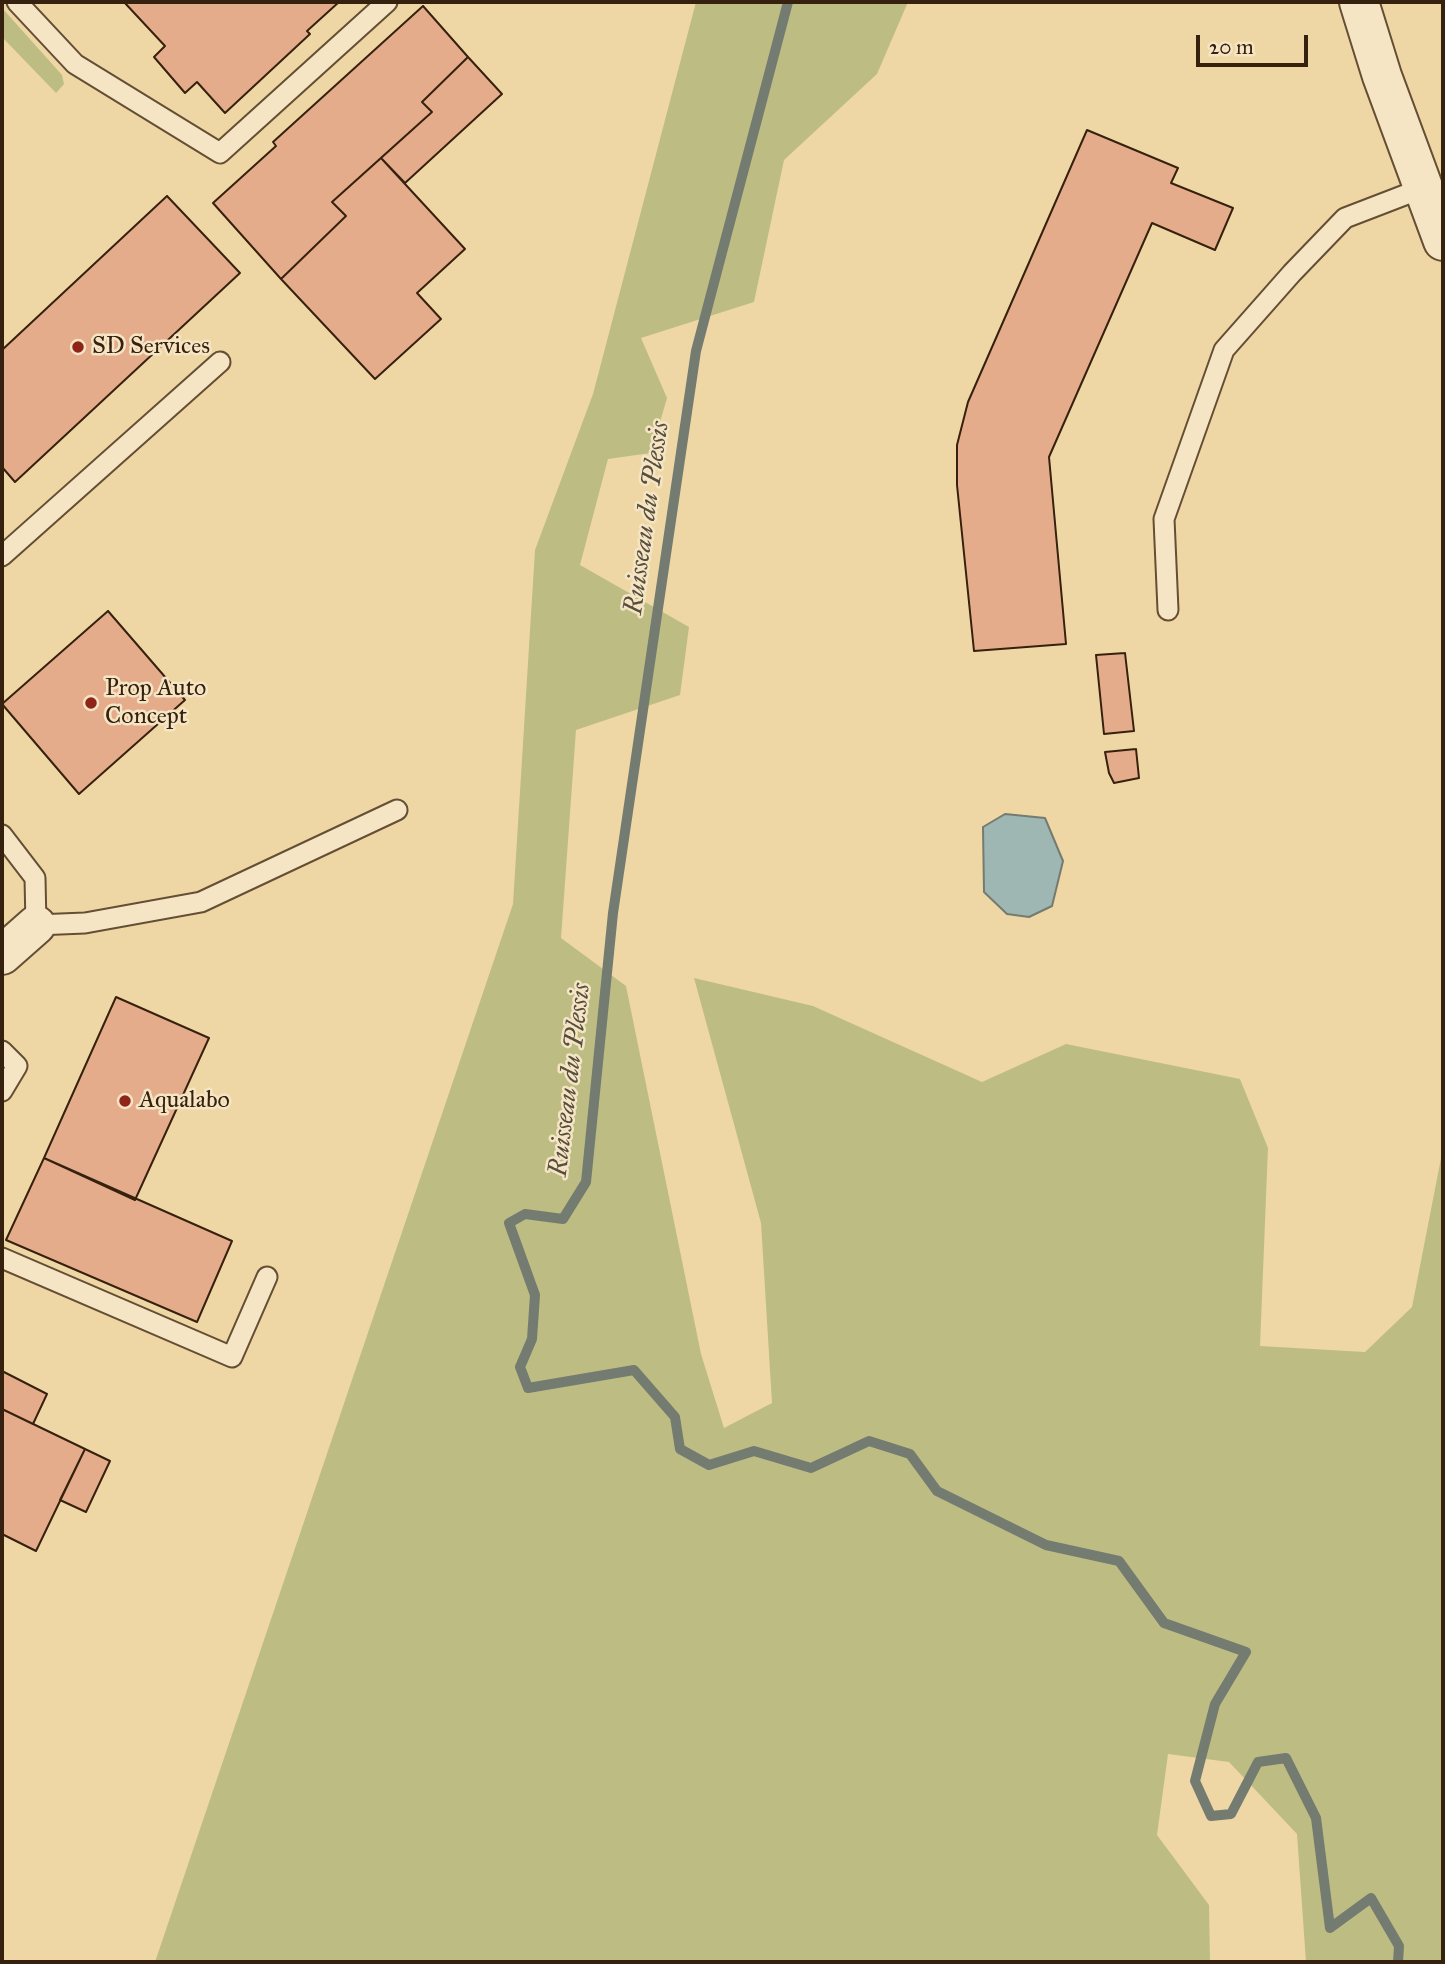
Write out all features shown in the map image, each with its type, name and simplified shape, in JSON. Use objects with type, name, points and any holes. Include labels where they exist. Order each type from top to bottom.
[{"type":"street","points":[[1359,2],[1382,76],[1443,241]]},
{"type":"street","points":[[2,955],[36,925]]},
{"type":"lane","points":[[17,2],[75,64],[220,153],[387,2]]},
{"type":"lane","points":[[1168,611],[1164,519],[1224,350],[1345,218],[1423,188]]},
{"type":"lane","points":[[2,556],[220,362]]},
{"type":"lane","points":[[2,835],[35,878],[36,925],[85,923],[201,902],[397,810]]},
{"type":"lane","points":[[2,1051],[17,1066],[2,1091]]},
{"type":"lane","points":[[2,1258],[232,1357],[267,1278]]},
{"type":"green space","points":[[696,2],[908,2],[877,74],[784,160],[754,302],[641,338],[667,398],[651,453],[608,459],[580,565],[689,627],[680,695],[576,730],[561,938],[626,986],[701,1354],[724,1428],[772,1403],[761,1223],[694,978],[813,1006],[982,1082],[1066,1044],[1240,1079],[1268,1148],[1260,1346],[1365,1352],[1412,1307],[1443,1148],[1443,1962],[1306,1962],[1297,1834],[1229,1762],[1168,1754],[1157,1835],[1209,1905],[1210,1962],[155,1962],[513,904],[535,550],[593,394]]},
{"type":"green space","points":[[2,8],[62,75],[64,84],[56,93],[2,37]]},
{"type":"water","points":[[1005,814],[1045,818],[1063,861],[1052,906],[1029,917],[1007,914],[984,892],[983,827]]},
{"type":"building","points":[[124,2],[339,2],[307,31],[310,34],[225,113],[197,82],[185,93],[154,57],[165,46]]},
{"type":"building","points":[[423,6],[468,57],[422,102],[432,112],[332,202],[346,216],[281,279],[213,203],[276,146],[273,142]]},
{"type":"building","points":[[468,57],[502,94],[405,183],[381,158],[432,112],[422,102]]},
{"type":"building","points":[[1087,130],[1178,168],[1171,183],[1233,208],[1215,250],[1152,223],[1049,457],[1066,644],[974,651],[957,485],[957,445],[968,402]]},
{"type":"building","points":[[381,158],[465,249],[417,293],[441,319],[375,379],[281,279],[346,216],[332,202]]},
{"type":"building","points":[[167,196],[240,273],[15,482],[2,467],[2,350]]},
{"type":"building","points":[[108,611],[185,700],[79,794],[2,704]]},
{"type":"building","points":[[1125,653],[1134,731],[1104,734],[1096,655]]},
{"type":"building","points":[[1136,749],[1139,778],[1114,783],[1105,752]]},
{"type":"building","points":[[116,997],[209,1038],[135,1200],[44,1158]]},
{"type":"building","points":[[44,1158],[232,1241],[197,1322],[6,1240]]},
{"type":"building","points":[[2,1371],[47,1394],[33,1424],[2,1409]]},
{"type":"building","points":[[2,1409],[85,1449],[36,1551],[2,1534]]},
{"type":"building","points":[[85,1449],[110,1461],[86,1512],[60,1500]]},
{"type":"waterway","name":"Ruisseau du Plessis","points":[[788,2],[696,351],[613,913],[586,1182],[563,1219],[525,1214],[509,1223],[535,1295],[532,1339],[520,1367],[528,1388],[634,1370],[675,1417],[680,1449],[709,1465],[754,1451],[811,1468],[869,1441],[910,1454],[937,1491],[1046,1545],[1119,1561],[1164,1623],[1246,1652],[1215,1704],[1195,1781],[1211,1816],[1231,1814],[1258,1762],[1286,1758],[1316,1818],[1330,1928],[1371,1898],[1399,1946],[1398,1962]]},
{"type":"place","name":"SD Services","points":[[78,347]]},
{"type":"place","name":"Prop Auto Concept","points":[[91,703]]},
{"type":"place","name":"Aqualabo","points":[[125,1101]]}]
